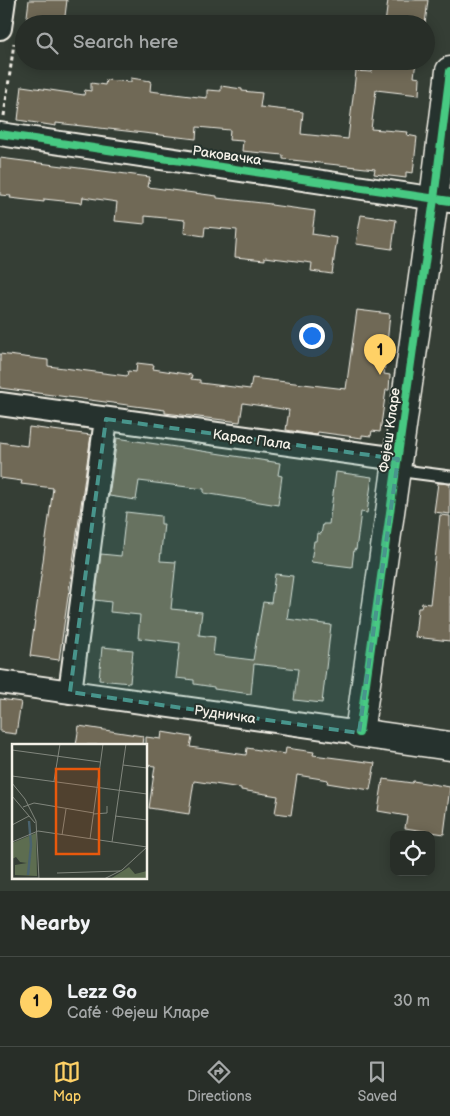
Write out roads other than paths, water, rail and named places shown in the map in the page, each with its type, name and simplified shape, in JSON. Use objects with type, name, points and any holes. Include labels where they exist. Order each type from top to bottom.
[{"type":"street","points":[[4,0],[7,34]]},
{"type":"street","name":"Фејеш Кларе","points":[[359,733],[397,464],[442,200],[450,71]]},
{"type":"street","name":"Раковачка","points":[[1,134],[442,200]]},
{"type":"street","name":"Карас Пала","points":[[0,404],[397,464]]},
{"type":"street","points":[[70,692],[106,419]]},
{"type":"street","name":"Рудничка","points":[[0,682],[450,746]]},
{"type":"lane","points":[[397,464],[450,478]]},
{"type":"place","name":"Lezz Go","points":[[380,375]]}]
